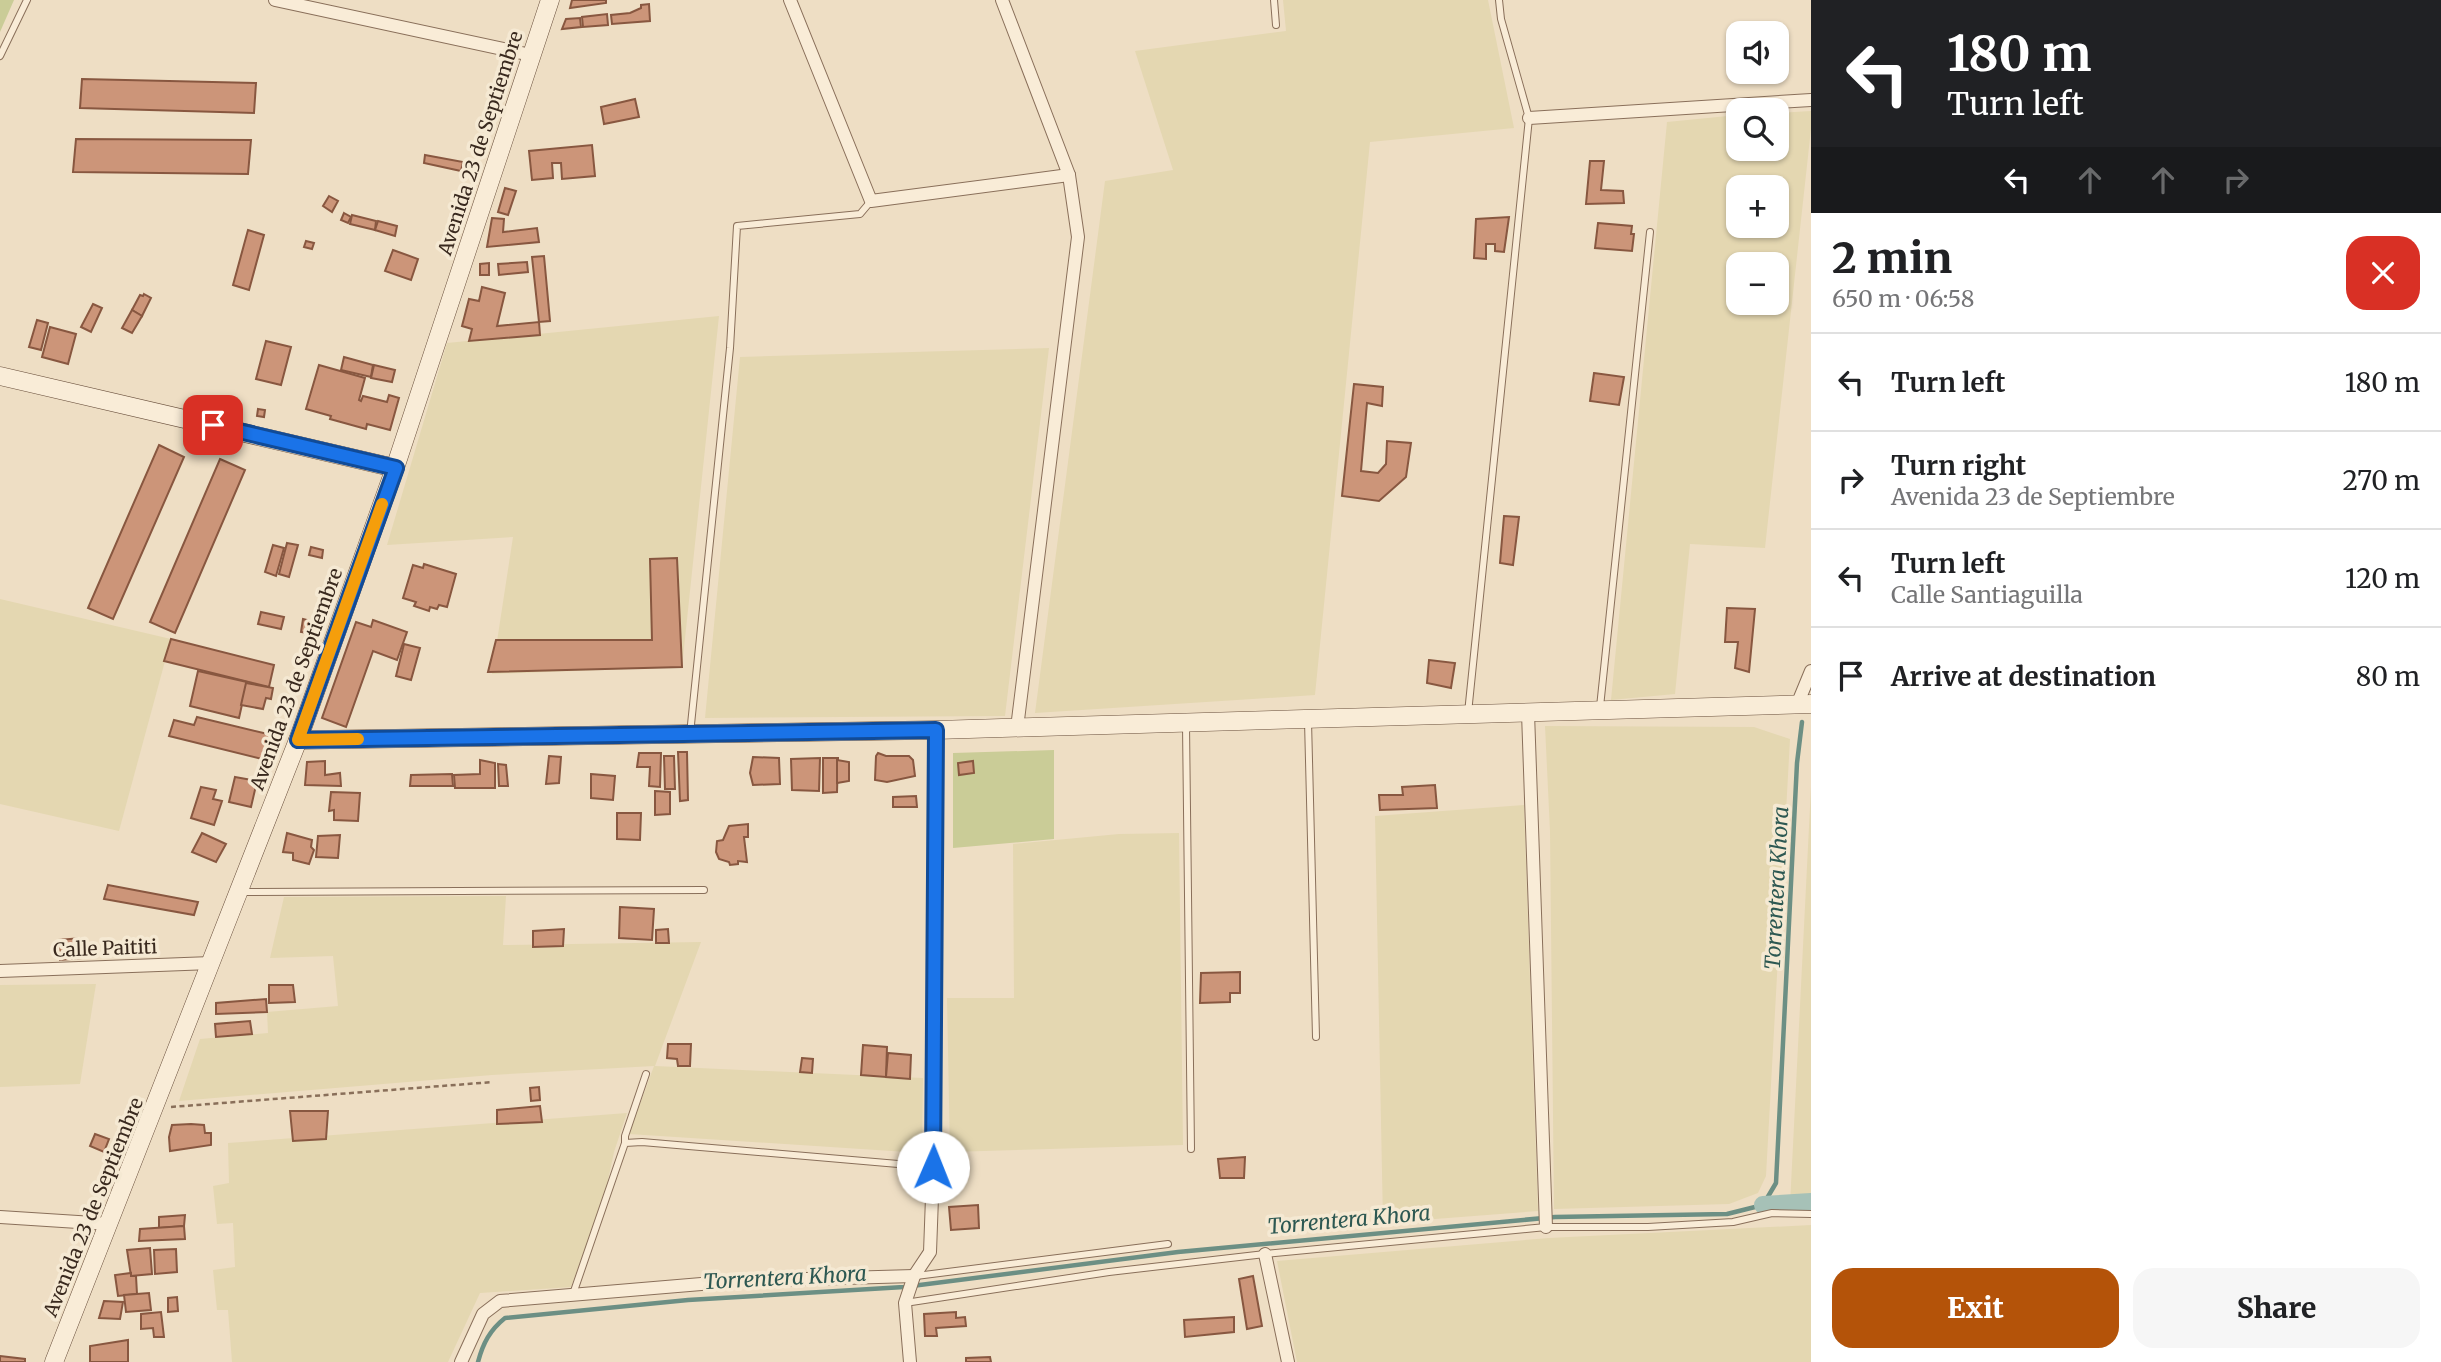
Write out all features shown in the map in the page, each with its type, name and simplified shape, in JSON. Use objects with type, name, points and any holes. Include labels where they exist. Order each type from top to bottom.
[{"type":"street","points":[[275,0],[531,55]]},
{"type":"street","name":"Avenida 23 de Septiembre","points":[[54,1362],[298,740],[396,468],[550,0]]},
{"type":"street","points":[[790,0],[871,201],[1069,175]]},
{"type":"street","points":[[1002,0],[1069,175],[1077,237],[1017,728]]},
{"type":"street","points":[[1529,118],[1811,100]]},
{"type":"street","points":[[0,376],[396,468]]},
{"type":"street","points":[[298,740],[689,736],[1804,704],[1811,671]]},
{"type":"street","points":[[1528,713],[1546,1227]]},
{"type":"street","points":[[910,1362],[905,1303],[914,1276],[930,1252],[936,730]]},
{"type":"street","name":"Calle Paititi","points":[[0,971],[211,963]]},
{"type":"street","points":[[0,1217],[109,1224]]},
{"type":"street","points":[[1265,1254],[1288,1362]]},
{"type":"street","points":[[461,1362],[483,1314],[500,1301],[737,1281],[914,1276]]},
{"type":"lane","points":[[0,56],[27,0]]},
{"type":"lane","points":[[1274,0],[1276,25]]},
{"type":"lane","points":[[1468,715],[1529,118],[1501,19],[1499,0]]},
{"type":"lane","points":[[689,736],[730,348],[737,226],[860,214],[871,201]]},
{"type":"lane","points":[[1600,710],[1650,232]]},
{"type":"lane","points":[[1308,719],[1316,1037]]},
{"type":"lane","points":[[1186,723],[1191,1149]]},
{"type":"lane","points":[[238,892],[704,890]]},
{"type":"lane","points":[[573,1294],[646,1074]]},
{"type":"lane","points":[[625,1143],[642,1142],[933,1167]]},
{"type":"lane","points":[[905,1303],[1109,1272],[1265,1254],[1546,1227],[1648,1227],[1733,1222],[1772,1213],[1811,1214]]},
{"type":"lane","points":[[914,1276],[1168,1244]]},
{"type":"path","points":[[154,1109],[493,1082]]},
{"type":"shaded area","points":[[1283,0],[1488,0],[1514,128],[1370,142],[1315,695],[1035,713],[1105,181],[1173,170],[1135,51],[1286,31]]},
{"type":"shaded area","points":[[1811,111],[1765,548],[1690,544],[1675,694],[1611,700],[1667,122],[1726,116],[1726,161],[1789,161],[1789,112]]},
{"type":"shaded area","points":[[719,316],[682,667],[492,674],[513,537],[387,545],[447,343]]},
{"type":"shaded area","points":[[1049,348],[1005,716],[705,718],[740,357]]},
{"type":"shaded area","points":[[0,599],[171,639],[119,831],[0,804]]},
{"type":"shaded area","points":[[1545,726],[1754,727],[1790,739],[1766,1176],[1758,1193],[1729,1204],[1554,1209],[1550,831]]},
{"type":"shaded area","points":[[1811,787],[1811,1204],[1790,1205]]},
{"type":"shaded area","points":[[1524,805],[1538,1211],[1383,1223],[1375,816]]},
{"type":"shaded area","points":[[1179,833],[1183,1145],[950,1152],[947,998],[1014,998],[1013,844],[1119,834]]},
{"type":"shaded area","points":[[506,896],[503,945],[701,942],[655,1066],[923,1078],[922,1153],[629,1134],[654,1066],[492,1075],[179,1101],[200,1039],[268,1033],[267,1012],[338,1006],[333,956],[270,958],[284,897]]},
{"type":"shaded area","points":[[96,984],[80,1084],[0,1087],[0,985]]},
{"type":"shaded area","points":[[627,1113],[614,1152],[605,1194],[571,1287],[480,1293],[448,1362],[232,1362],[228,1310],[217,1310],[213,1270],[235,1267],[233,1223],[217,1224],[213,1186],[229,1183],[228,1143]]},
{"type":"shaded area","points":[[1811,1225],[1811,1362],[1297,1362],[1277,1261],[1549,1238]]},
{"type":"green space","points":[[0,0],[14,0],[0,32]]},
{"type":"green space","points":[[1054,750],[1054,839],[953,848],[953,753]]},
{"type":"building","points":[[572,0],[606,0],[606,3],[570,8]]},
{"type":"building","points":[[649,4],[650,21],[612,24],[611,15],[630,13],[641,8],[641,5]]},
{"type":"building","points":[[607,14],[608,25],[583,27],[582,17]]},
{"type":"building","points":[[580,18],[581,27],[562,29],[566,19]]},
{"type":"building","points":[[82,79],[256,83],[254,113],[80,108]]},
{"type":"building","points":[[635,99],[639,117],[604,124],[601,107]]},
{"type":"building","points":[[76,139],[251,140],[248,174],[73,172]]},
{"type":"building","points":[[592,145],[595,176],[562,179],[561,163],[552,163],[553,178],[532,180],[529,151]]},
{"type":"building","points":[[425,155],[463,162],[461,171],[424,163]]},
{"type":"building","points":[[1590,161],[1604,161],[1601,190],[1623,191],[1624,203],[1586,204]]},
{"type":"building","points":[[505,188],[516,191],[508,215],[498,212]]},
{"type":"building","points":[[329,196],[338,201],[332,212],[323,206]]},
{"type":"building","points":[[344,213],[351,217],[348,223],[341,220]]},
{"type":"building","points":[[352,215],[376,221],[375,230],[350,224]]},
{"type":"building","points":[[1509,217],[1504,252],[1495,251],[1495,244],[1486,244],[1486,259],[1474,258],[1476,219]]},
{"type":"building","points":[[492,218],[504,219],[503,232],[537,228],[539,242],[487,247]]},
{"type":"building","points":[[378,221],[397,226],[395,236],[375,230]]},
{"type":"building","points":[[1598,223],[1632,226],[1632,251],[1595,248]]},
{"type":"building","points":[[248,230],[264,235],[249,290],[233,285]]},
{"type":"building","points":[[306,241],[314,243],[312,249],[304,247]]},
{"type":"building","points":[[393,250],[418,259],[411,280],[385,271]]},
{"type":"building","points":[[544,256],[550,321],[539,322],[532,257]]},
{"type":"building","points":[[527,262],[528,272],[499,275],[498,264]]},
{"type":"building","points":[[489,263],[489,275],[480,275],[480,264]]},
{"type":"building","points":[[482,287],[505,293],[497,326],[539,322],[540,335],[469,341],[472,329],[462,326],[469,299],[479,301]]},
{"type":"building","points":[[140,295],[151,298],[142,316],[132,310]]},
{"type":"building","points":[[93,304],[102,308],[91,332],[81,327]]},
{"type":"building","points":[[132,310],[142,316],[132,333],[122,328]]},
{"type":"building","points":[[37,320],[48,323],[41,350],[29,347]]},
{"type":"building","points":[[50,327],[76,334],[68,364],[42,357]]},
{"type":"building","points":[[266,341],[291,347],[281,385],[256,379]]},
{"type":"building","points":[[344,357],[373,365],[371,377],[341,370]]},
{"type":"building","points":[[319,365],[365,378],[359,400],[361,401],[363,396],[387,402],[389,395],[399,398],[390,430],[367,424],[366,429],[306,409]]},
{"type":"building","points":[[374,365],[395,370],[392,382],[371,378]]},
{"type":"building","points":[[1594,373],[1624,377],[1619,405],[1590,401]]},
{"type":"building","points":[[1354,384],[1383,387],[1382,406],[1367,403],[1361,471],[1378,473],[1386,464],[1387,441],[1411,443],[1406,477],[1379,501],[1342,496]]},
{"type":"building","points":[[258,409],[265,410],[264,417],[257,416]]},
{"type":"building","points":[[159,445],[184,457],[113,619],[88,608]]},
{"type":"building","points":[[220,459],[245,470],[175,633],[150,622]]},
{"type":"building","points":[[1504,516],[1519,517],[1513,565],[1500,563]]},
{"type":"building","points":[[287,543],[298,545],[289,577],[279,574]]},
{"type":"building","points":[[273,545],[284,548],[276,576],[265,572]]},
{"type":"building","points":[[311,547],[323,550],[322,558],[309,555]]},
{"type":"building","points":[[677,558],[682,667],[488,672],[496,640],[652,640],[650,559]]},
{"type":"building","points":[[424,564],[456,574],[447,607],[430,607],[429,611],[414,606],[416,602],[403,598],[413,565],[423,568]]},
{"type":"building","points":[[1727,608],[1755,609],[1749,672],[1735,668],[1738,642],[1725,642]]},
{"type":"building","points":[[261,612],[284,617],[281,629],[258,624]]},
{"type":"building","points":[[303,619],[322,624],[319,635],[301,632]]},
{"type":"building","points":[[373,620],[407,632],[397,660],[373,651],[346,727],[322,718],[356,622],[371,627]]},
{"type":"building","points":[[171,639],[274,665],[269,687],[164,661]]},
{"type":"building","points":[[404,644],[420,648],[411,680],[396,676]]},
{"type":"building","points":[[1429,660],[1455,663],[1451,688],[1427,683]]},
{"type":"building","points":[[198,671],[247,682],[239,718],[190,706]]},
{"type":"building","points":[[246,683],[273,688],[271,699],[266,698],[263,709],[241,705]]},
{"type":"building","points":[[197,717],[272,735],[266,760],[169,736],[174,720],[194,725]]},
{"type":"building","points":[[678,752],[687,752],[688,800],[680,801]]},
{"type":"building","points":[[639,753],[661,753],[660,787],[649,786],[650,767],[637,767]]},
{"type":"building","points":[[878,753],[886,756],[909,756],[913,760],[915,776],[887,782],[875,780]]},
{"type":"building","points":[[549,756],[561,757],[559,783],[546,784]]},
{"type":"building","points":[[664,756],[674,756],[675,789],[665,789]]},
{"type":"building","points":[[753,757],[779,758],[780,784],[753,785],[750,773]]},
{"type":"building","points":[[820,758],[819,791],[792,790],[791,759]]},
{"type":"building","points":[[823,758],[838,758],[837,792],[823,793]]},
{"type":"building","points":[[480,760],[495,763],[495,788],[455,788],[454,775],[480,774]]},
{"type":"building","points":[[837,760],[849,762],[849,781],[837,783]]},
{"type":"building","points":[[325,761],[325,775],[340,773],[341,786],[305,785],[307,762]]},
{"type":"building","points":[[973,761],[974,773],[959,775],[958,763]]},
{"type":"building","points":[[498,764],[506,765],[508,786],[499,786]]},
{"type":"building","points":[[452,774],[453,786],[410,786],[411,775]]},
{"type":"building","points":[[591,774],[615,776],[613,800],[591,798]]},
{"type":"building","points":[[235,777],[257,781],[251,807],[229,802]]},
{"type":"building","points":[[1435,785],[1437,808],[1380,810],[1379,795],[1403,795],[1402,787]]},
{"type":"building","points":[[201,787],[216,790],[213,799],[222,801],[214,825],[191,818]]},
{"type":"building","points":[[655,791],[670,792],[670,814],[655,815]]},
{"type":"building","points":[[331,792],[360,793],[358,821],[334,820],[334,810],[329,811]]},
{"type":"building","points":[[916,796],[917,807],[893,807],[893,797]]},
{"type":"building","points":[[617,813],[641,813],[640,840],[617,839]]},
{"type":"building","points":[[748,824],[748,837],[744,837],[747,862],[738,861],[738,864],[730,865],[729,862],[719,859],[716,852],[717,841],[723,840],[729,826]]},
{"type":"building","points":[[202,833],[226,844],[216,862],[192,852]]},
{"type":"building","points":[[287,833],[312,840],[311,847],[314,850],[309,864],[293,860],[293,853],[283,852]]},
{"type":"building","points":[[340,835],[338,858],[316,857],[318,836]]},
{"type":"building","points":[[108,885],[198,902],[194,915],[104,899]]},
{"type":"building","points":[[620,907],[654,909],[652,940],[619,938]]},
{"type":"building","points":[[564,929],[563,946],[533,947],[533,931]]},
{"type":"building","points":[[668,929],[669,943],[656,943],[656,930]]},
{"type":"building","points":[[81,938],[82,958],[60,960],[59,940]]},
{"type":"building","points":[[1240,972],[1240,993],[1230,993],[1230,1002],[1200,1003],[1201,973]]},
{"type":"building","points":[[269,985],[293,985],[295,1002],[269,1003]]},
{"type":"building","points":[[266,999],[267,1012],[216,1014],[216,1003]]},
{"type":"building","points":[[250,1021],[252,1034],[216,1037],[215,1024]]},
{"type":"building","points":[[668,1044],[691,1044],[690,1066],[678,1066],[677,1059],[667,1058]]},
{"type":"building","points":[[863,1045],[887,1047],[886,1077],[861,1075]]},
{"type":"building","points":[[888,1053],[911,1055],[910,1079],[886,1077]]},
{"type":"building","points":[[802,1058],[813,1059],[812,1073],[800,1072]]},
{"type":"building","points":[[539,1087],[540,1100],[531,1101],[530,1088]]},
{"type":"building","points":[[540,1106],[542,1122],[497,1124],[497,1110]]},
{"type":"building","points":[[290,1111],[328,1111],[326,1139],[293,1141]]},
{"type":"building","points":[[172,1125],[204,1125],[205,1133],[211,1133],[211,1145],[170,1151]]},
{"type":"building","points":[[95,1134],[109,1139],[104,1152],[90,1146]]},
{"type":"building","points":[[1245,1157],[1244,1178],[1220,1178],[1218,1159]]},
{"type":"building","points":[[978,1205],[979,1228],[951,1230],[949,1207]]},
{"type":"building","points":[[185,1215],[184,1226],[159,1228],[159,1217]]},
{"type":"building","points":[[184,1226],[185,1239],[139,1241],[140,1229]]},
{"type":"building","points":[[150,1248],[152,1274],[131,1276],[127,1250]]},
{"type":"building","points":[[176,1249],[177,1272],[155,1274],[154,1250]]},
{"type":"building","points":[[131,1273],[131,1276],[136,1276],[137,1294],[118,1296],[115,1275]]},
{"type":"building","points":[[1253,1276],[1262,1326],[1247,1329],[1239,1279]]},
{"type":"building","points":[[149,1293],[151,1310],[126,1312],[124,1295]]},
{"type":"building","points":[[177,1297],[178,1311],[168,1312],[168,1298]]},
{"type":"building","points":[[104,1301],[123,1302],[120,1319],[99,1318]]},
{"type":"building","points":[[161,1312],[164,1337],[154,1337],[153,1328],[141,1329],[141,1314]]},
{"type":"building","points":[[956,1312],[956,1318],[965,1317],[966,1326],[936,1328],[937,1336],[925,1336],[924,1314]]},
{"type":"building","points":[[1234,1317],[1234,1332],[1185,1337],[1184,1320]]},
{"type":"building","points":[[128,1340],[128,1362],[90,1362],[90,1346]]},
{"type":"building","points":[[0,1356],[25,1359],[25,1362],[0,1362]]},
{"type":"building","points":[[990,1357],[991,1362],[966,1362],[966,1358]]},
{"type":"waterway","name":"Torrentera Khora","points":[[478,1362],[488,1337],[505,1318],[688,1300],[904,1287],[1178,1252],[1555,1217],[1727,1214],[1763,1205],[1776,1183],[1797,763],[1802,722]]},
{"type":"waterway","points":[[1763,1205],[1811,1202]]},
{"type":"slow traffic","points":[[358,739],[298,740],[382,504]]},
{"type":"route","points":[[213,425],[396,468],[362,556],[298,740],[936,730],[933,1167]]}]
